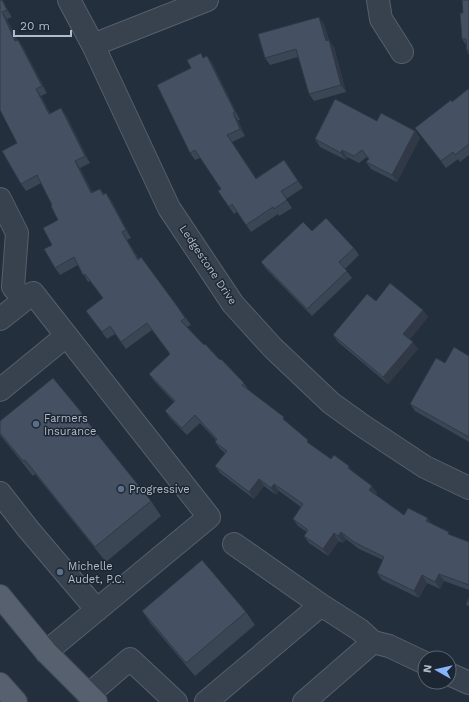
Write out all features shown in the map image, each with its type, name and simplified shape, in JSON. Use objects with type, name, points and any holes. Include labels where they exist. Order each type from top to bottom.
[{"type":"main road","points":[[0,596],[46,652],[92,698]]},
{"type":"main road","points":[[0,684],[16,702]]},
{"type":"street","name":"Ledgestone Drive","points":[[70,0],[93,44],[169,208],[233,304],[273,348],[331,403],[426,467],[469,488]]},
{"type":"street","points":[[378,0],[381,19],[402,52]]},
{"type":"street","points":[[93,44],[194,2]]},
{"type":"street","points":[[0,199],[17,232],[13,287],[24,300]]},
{"type":"street","points":[[0,319],[33,294],[209,517],[46,652]]},
{"type":"street","points":[[0,390],[66,336]]},
{"type":"street","points":[[0,493],[29,530],[97,610]]},
{"type":"street","points":[[234,544],[321,605],[360,630],[373,642],[389,646],[417,659]]},
{"type":"street","points":[[206,702],[321,605]]},
{"type":"street","points":[[304,702],[373,642]]},
{"type":"street","points":[[92,698],[130,659],[176,702]]},
{"type":"street","points":[[457,678],[469,683]]},
{"type":"building","points":[[0,0],[2,0],[7,10],[2,12],[15,41],[18,40],[42,86],[36,89],[49,114],[61,108],[85,156],[75,161],[91,193],[100,189],[103,195],[106,193],[126,230],[122,232],[138,260],[141,257],[177,306],[185,318],[181,321],[244,383],[242,385],[284,417],[283,419],[308,440],[307,442],[331,459],[334,455],[349,466],[348,468],[372,486],[369,490],[404,515],[408,508],[428,518],[426,521],[449,532],[448,534],[469,542],[469,585],[439,574],[435,582],[422,575],[414,591],[377,573],[384,557],[354,542],[341,532],[338,536],[334,533],[323,549],[304,536],[308,530],[293,519],[303,504],[274,484],[271,488],[259,479],[249,492],[215,466],[227,451],[215,442],[217,439],[195,415],[182,428],[165,411],[175,401],[149,374],[170,354],[147,323],[121,342],[110,326],[102,332],[86,311],[103,298],[85,274],[83,275],[74,257],[55,268],[44,249],[52,245],[43,228],[58,220],[37,175],[21,184],[2,151],[17,143],[0,110]]},
{"type":"building","points":[[462,0],[469,0],[469,51],[467,51],[466,39],[462,39],[460,13],[463,13]]},
{"type":"building","points":[[319,17],[326,41],[329,40],[341,85],[309,94],[296,49],[265,58],[258,34]]},
{"type":"building","points":[[201,53],[203,58],[207,56],[235,112],[233,113],[240,129],[227,135],[256,179],[284,160],[298,181],[281,191],[287,200],[274,209],[273,207],[246,225],[232,204],[229,207],[218,191],[221,189],[195,150],[190,153],[157,85],[191,68],[187,60]]},
{"type":"building","points":[[468,89],[469,144],[455,155],[453,152],[441,161],[415,128],[451,100],[452,102]]},
{"type":"building","points":[[335,99],[377,121],[381,113],[415,131],[392,175],[366,162],[369,159],[362,150],[354,156],[342,150],[341,153],[315,139]]},
{"type":"building","points":[[326,218],[354,248],[339,262],[347,271],[307,309],[261,262],[303,222],[312,231]]},
{"type":"building","points":[[390,283],[423,310],[403,334],[413,342],[383,377],[333,335],[367,294],[376,301]]},
{"type":"building","points":[[454,347],[469,356],[469,437],[410,404],[436,358],[445,363]]},
{"type":"building","points":[[53,378],[151,501],[95,547],[25,460],[23,461],[0,433],[0,421]]},
{"type":"building","points":[[202,560],[246,612],[186,663],[142,611]]},
{"type":"building","points":[[469,597],[469,606],[466,605]]},
{"type":"place","name":"Farmers Insurance","points":[[36,424]]},
{"type":"place","name":"Progressive","points":[[121,489]]},
{"type":"place","name":"Michelle Audet, P.C.","points":[[60,572]]}]
